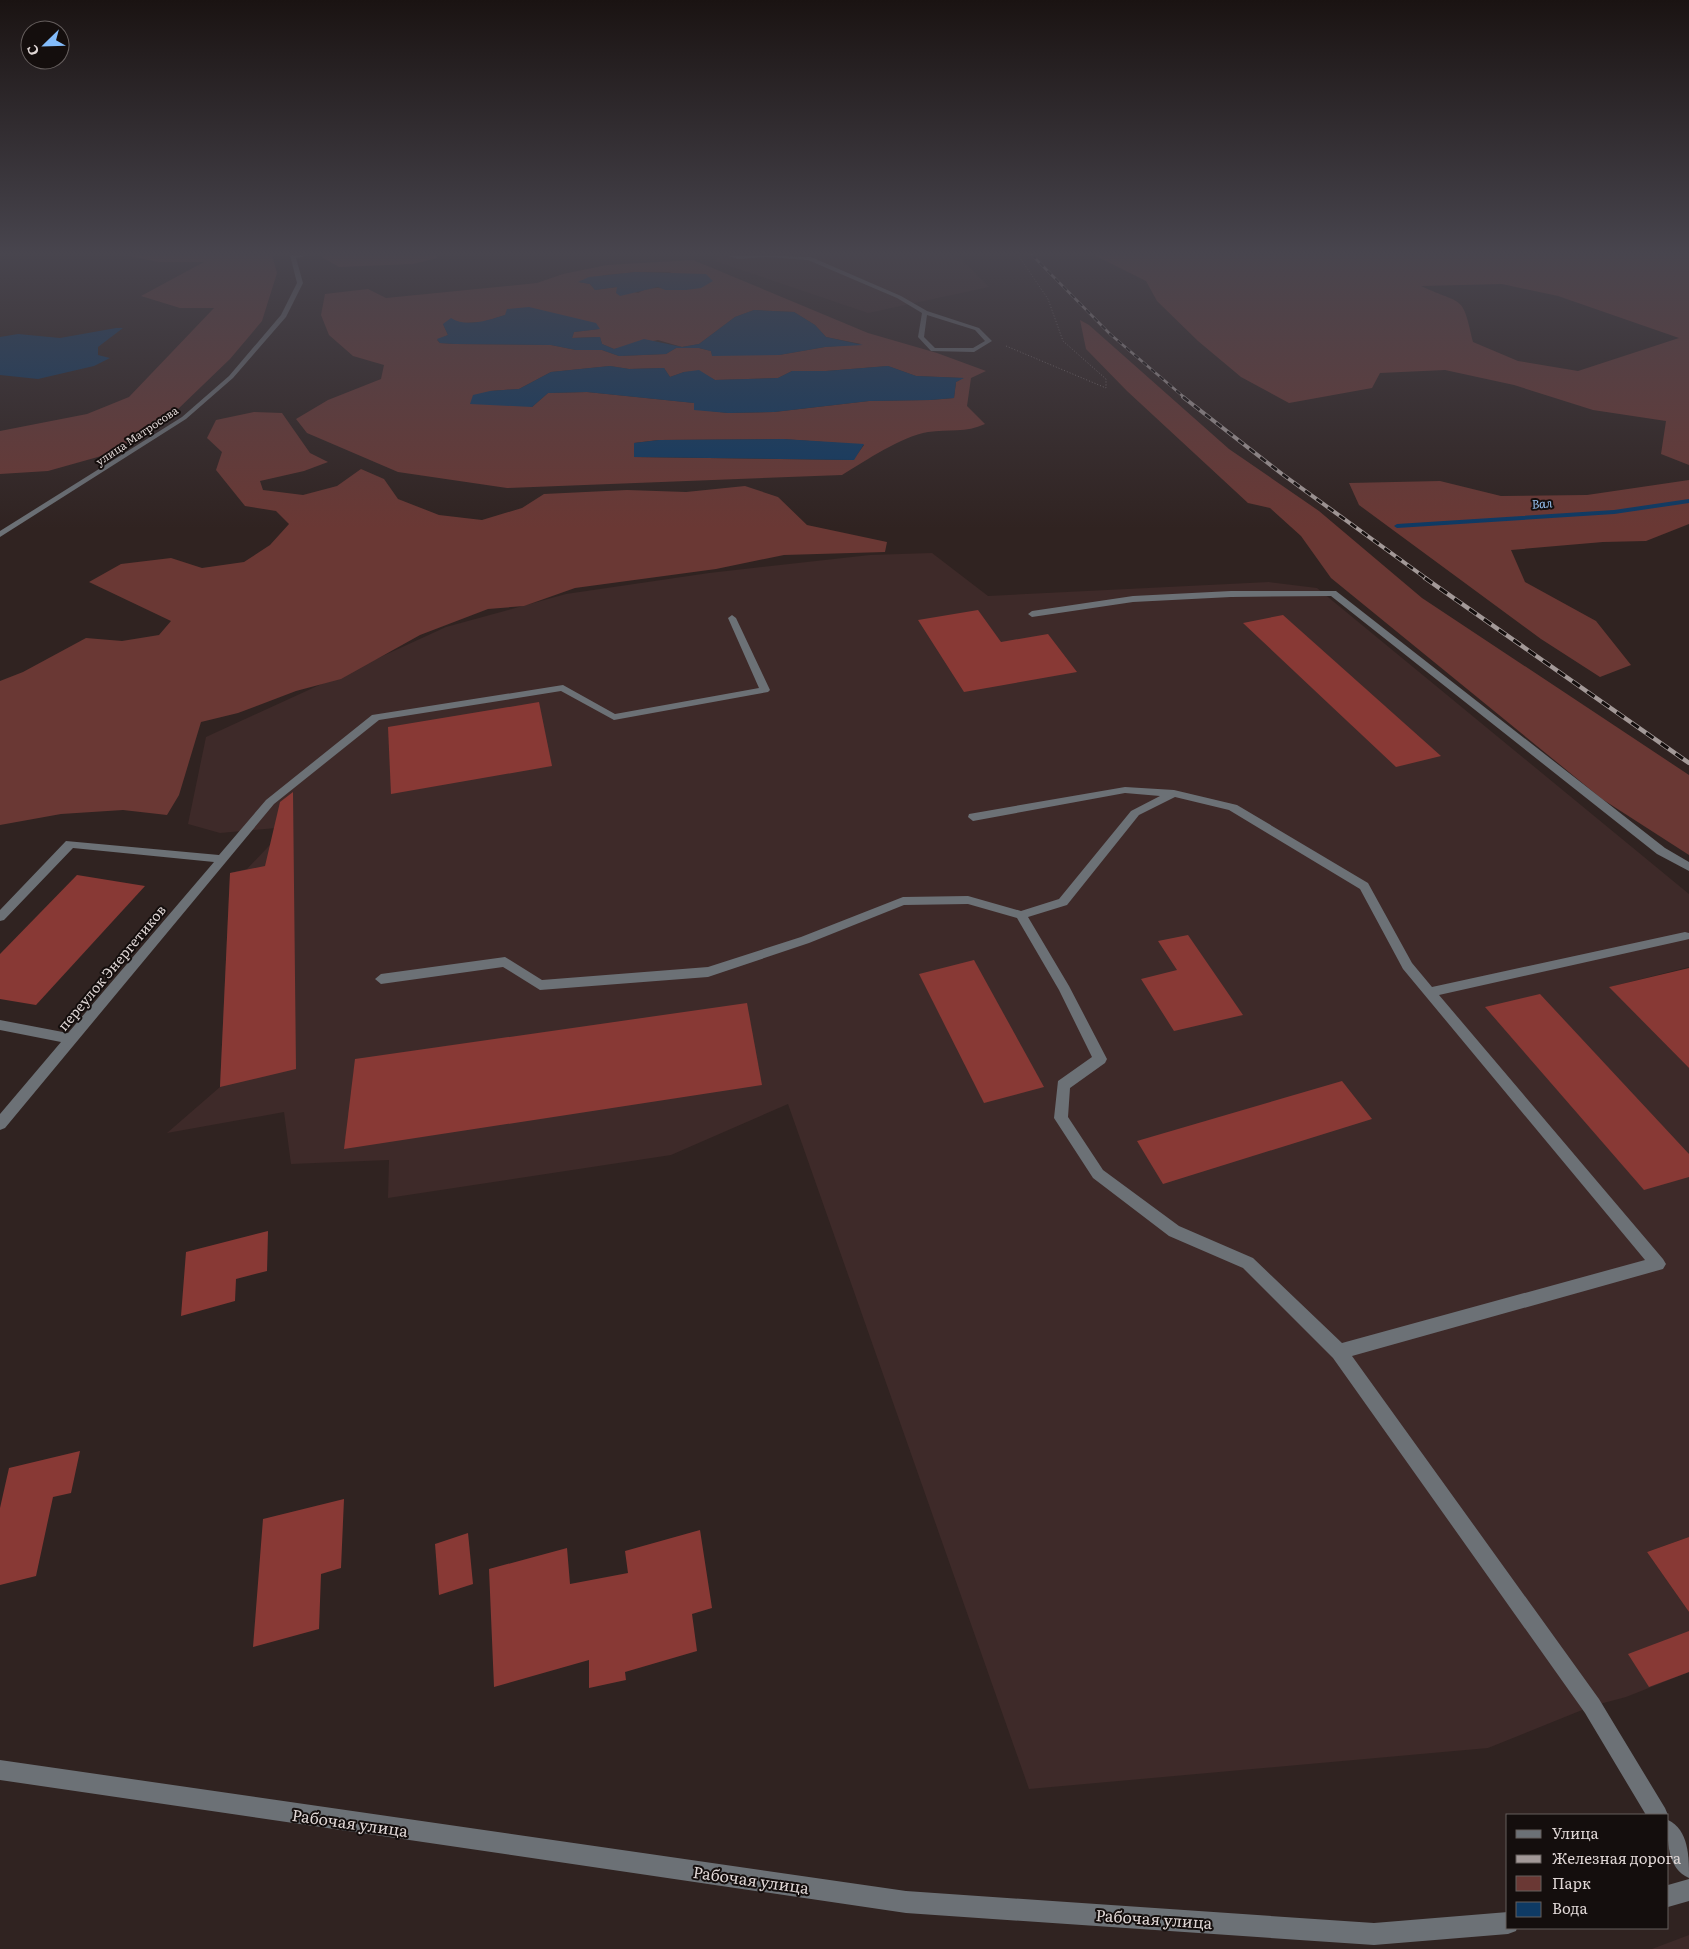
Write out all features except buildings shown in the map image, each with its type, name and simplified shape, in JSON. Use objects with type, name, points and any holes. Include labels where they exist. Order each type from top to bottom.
[{"type":"street","name":"улица Матросова","points":[[0,535],[184,418],[231,377],[258,346]]},
{"type":"street","points":[[930,346],[934,350],[974,350],[981,346]]},
{"type":"street","points":[[1032,614],[1133,599],[1231,594],[1332,593],[1661,851],[1689,867]]},
{"type":"street","name":"переулок Энергетиков","points":[[0,1124],[270,802],[376,716],[563,688],[614,717],[765,690],[732,618]]},
{"type":"street","points":[[973,817],[1125,790],[1174,793],[1233,807],[1364,886],[1407,966],[1658,1264],[1340,1352]]},
{"type":"street","points":[[381,980],[505,962],[540,985],[708,972],[805,940],[903,901],[968,900],[1022,915],[1062,902],[1135,814],[1174,793]]},
{"type":"street","points":[[0,917],[70,844],[224,859]]},
{"type":"street","points":[[1022,915],[1065,989],[1100,1059],[1063,1085],[1061,1118],[1098,1174],[1174,1231],[1248,1263],[1340,1352],[1592,1706],[1657,1814]]},
{"type":"street","points":[[1429,992],[1685,936]]},
{"type":"street","points":[[0,1025],[72,1039]]},
{"type":"street","name":"Рабочая улица","points":[[0,1770],[234,1806],[906,1902],[1374,1934],[1506,1923]]},
{"type":"street","points":[[1669,1833],[1689,1867]]},
{"type":"street","points":[[1669,1896],[1689,1890]]},
{"type":"path","points":[[1006,346],[1106,388],[1106,379],[1069,346]]},
{"type":"shaded area","points":[[932,553],[988,596],[1269,582],[1317,588],[1689,894],[1689,967],[1610,987],[1689,1068],[1689,1537],[1647,1552],[1689,1612],[1689,1672],[1626,1697],[1592,1706],[1488,1748],[1029,1789],[788,1104],[671,1155],[388,1198],[389,1160],[291,1164],[284,1112],[167,1133],[220,1087],[230,873],[247,869],[287,827],[220,833],[188,824],[206,737],[446,627],[566,594],[709,573],[870,555]]},
{"type":"shaded area","points":[[1689,1935],[1689,1949],[1652,1949]]},
{"type":"green space","points":[[178,346],[241,346],[177,410],[112,453],[48,471],[0,474],[0,431],[87,414],[129,397]]},
{"type":"green space","points":[[342,346],[556,346],[576,350],[602,350],[619,356],[666,354],[676,348],[699,348],[711,351],[712,355],[779,355],[838,346],[913,346],[986,371],[971,378],[967,406],[985,424],[971,429],[918,434],[884,450],[842,475],[507,488],[398,472],[307,433],[296,419],[328,400],[381,379],[384,365],[353,356]],"holes":[[[610,366],[629,369],[664,368],[670,377],[684,372],[699,371],[715,380],[778,378],[792,371],[826,371],[888,366],[916,376],[963,378],[956,382],[954,398],[869,401],[774,412],[728,413],[694,409],[695,403],[587,392],[548,393],[532,407],[490,391],[519,389],[551,372]],[[783,439],[864,445],[853,460],[634,457],[634,443],[659,440]]]},
{"type":"green space","points":[[607,346],[629,346],[614,349]]},
{"type":"green space","points":[[1085,346],[1113,346],[1229,449],[1319,511],[1422,598],[1689,775],[1689,855],[1602,799],[1331,578],[1301,536],[1270,508],[1248,503],[1127,391],[1086,349]]},
{"type":"green space","points":[[1204,346],[1482,346],[1518,361],[1578,371],[1655,346],[1689,346],[1689,465],[1661,454],[1666,421],[1593,410],[1514,385],[1445,370],[1380,373],[1372,388],[1289,403],[1241,377]]},
{"type":"green space","points":[[254,412],[282,413],[310,453],[328,462],[304,471],[260,481],[263,490],[303,495],[337,486],[361,469],[384,479],[398,499],[439,515],[482,520],[522,508],[544,494],[627,490],[686,492],[745,486],[778,497],[807,525],[887,542],[885,552],[784,555],[716,569],[575,588],[524,606],[488,609],[420,635],[341,679],[296,691],[238,713],[201,722],[179,795],[167,815],[123,810],[61,814],[0,825],[0,681],[23,672],[86,638],[122,641],[159,635],[171,621],[89,582],[121,564],[171,558],[202,568],[244,562],[270,545],[289,524],[276,511],[245,506],[216,470],[222,452],[207,438],[216,420]]},
{"type":"green space","points":[[1689,480],[1689,524],[1646,541],[1603,542],[1511,550],[1525,582],[1596,621],[1631,665],[1600,677],[1541,639],[1359,505],[1349,483],[1440,481],[1501,496],[1587,495]]},
{"type":"water","points":[[0,346],[99,346],[98,355],[110,358],[94,366],[38,379],[0,375]]},
{"type":"water","points":[[556,346],[607,346],[614,349],[623,346],[845,346],[825,347],[779,355],[712,356],[711,351],[699,348],[676,348],[666,354],[619,356],[602,350],[576,350]]},
{"type":"water","points":[[610,366],[629,369],[664,368],[670,377],[684,372],[699,370],[715,380],[778,378],[792,371],[826,371],[888,366],[916,376],[964,378],[956,382],[954,398],[869,401],[774,412],[728,413],[694,410],[694,403],[587,392],[548,393],[532,407],[470,404],[473,395],[490,391],[519,389],[551,372]]},
{"type":"water","points":[[783,439],[864,444],[854,460],[634,457],[634,443],[659,440]]},
{"type":"waterway","name":"Вал","points":[[1397,526],[1614,512],[1689,501]]},
{"type":"railway","points":[[1124,346],[1185,398]]},
{"type":"railway","points":[[1183,397],[1282,474],[1427,579]]},
{"type":"railway","points":[[1425,578],[1689,763]]}]
